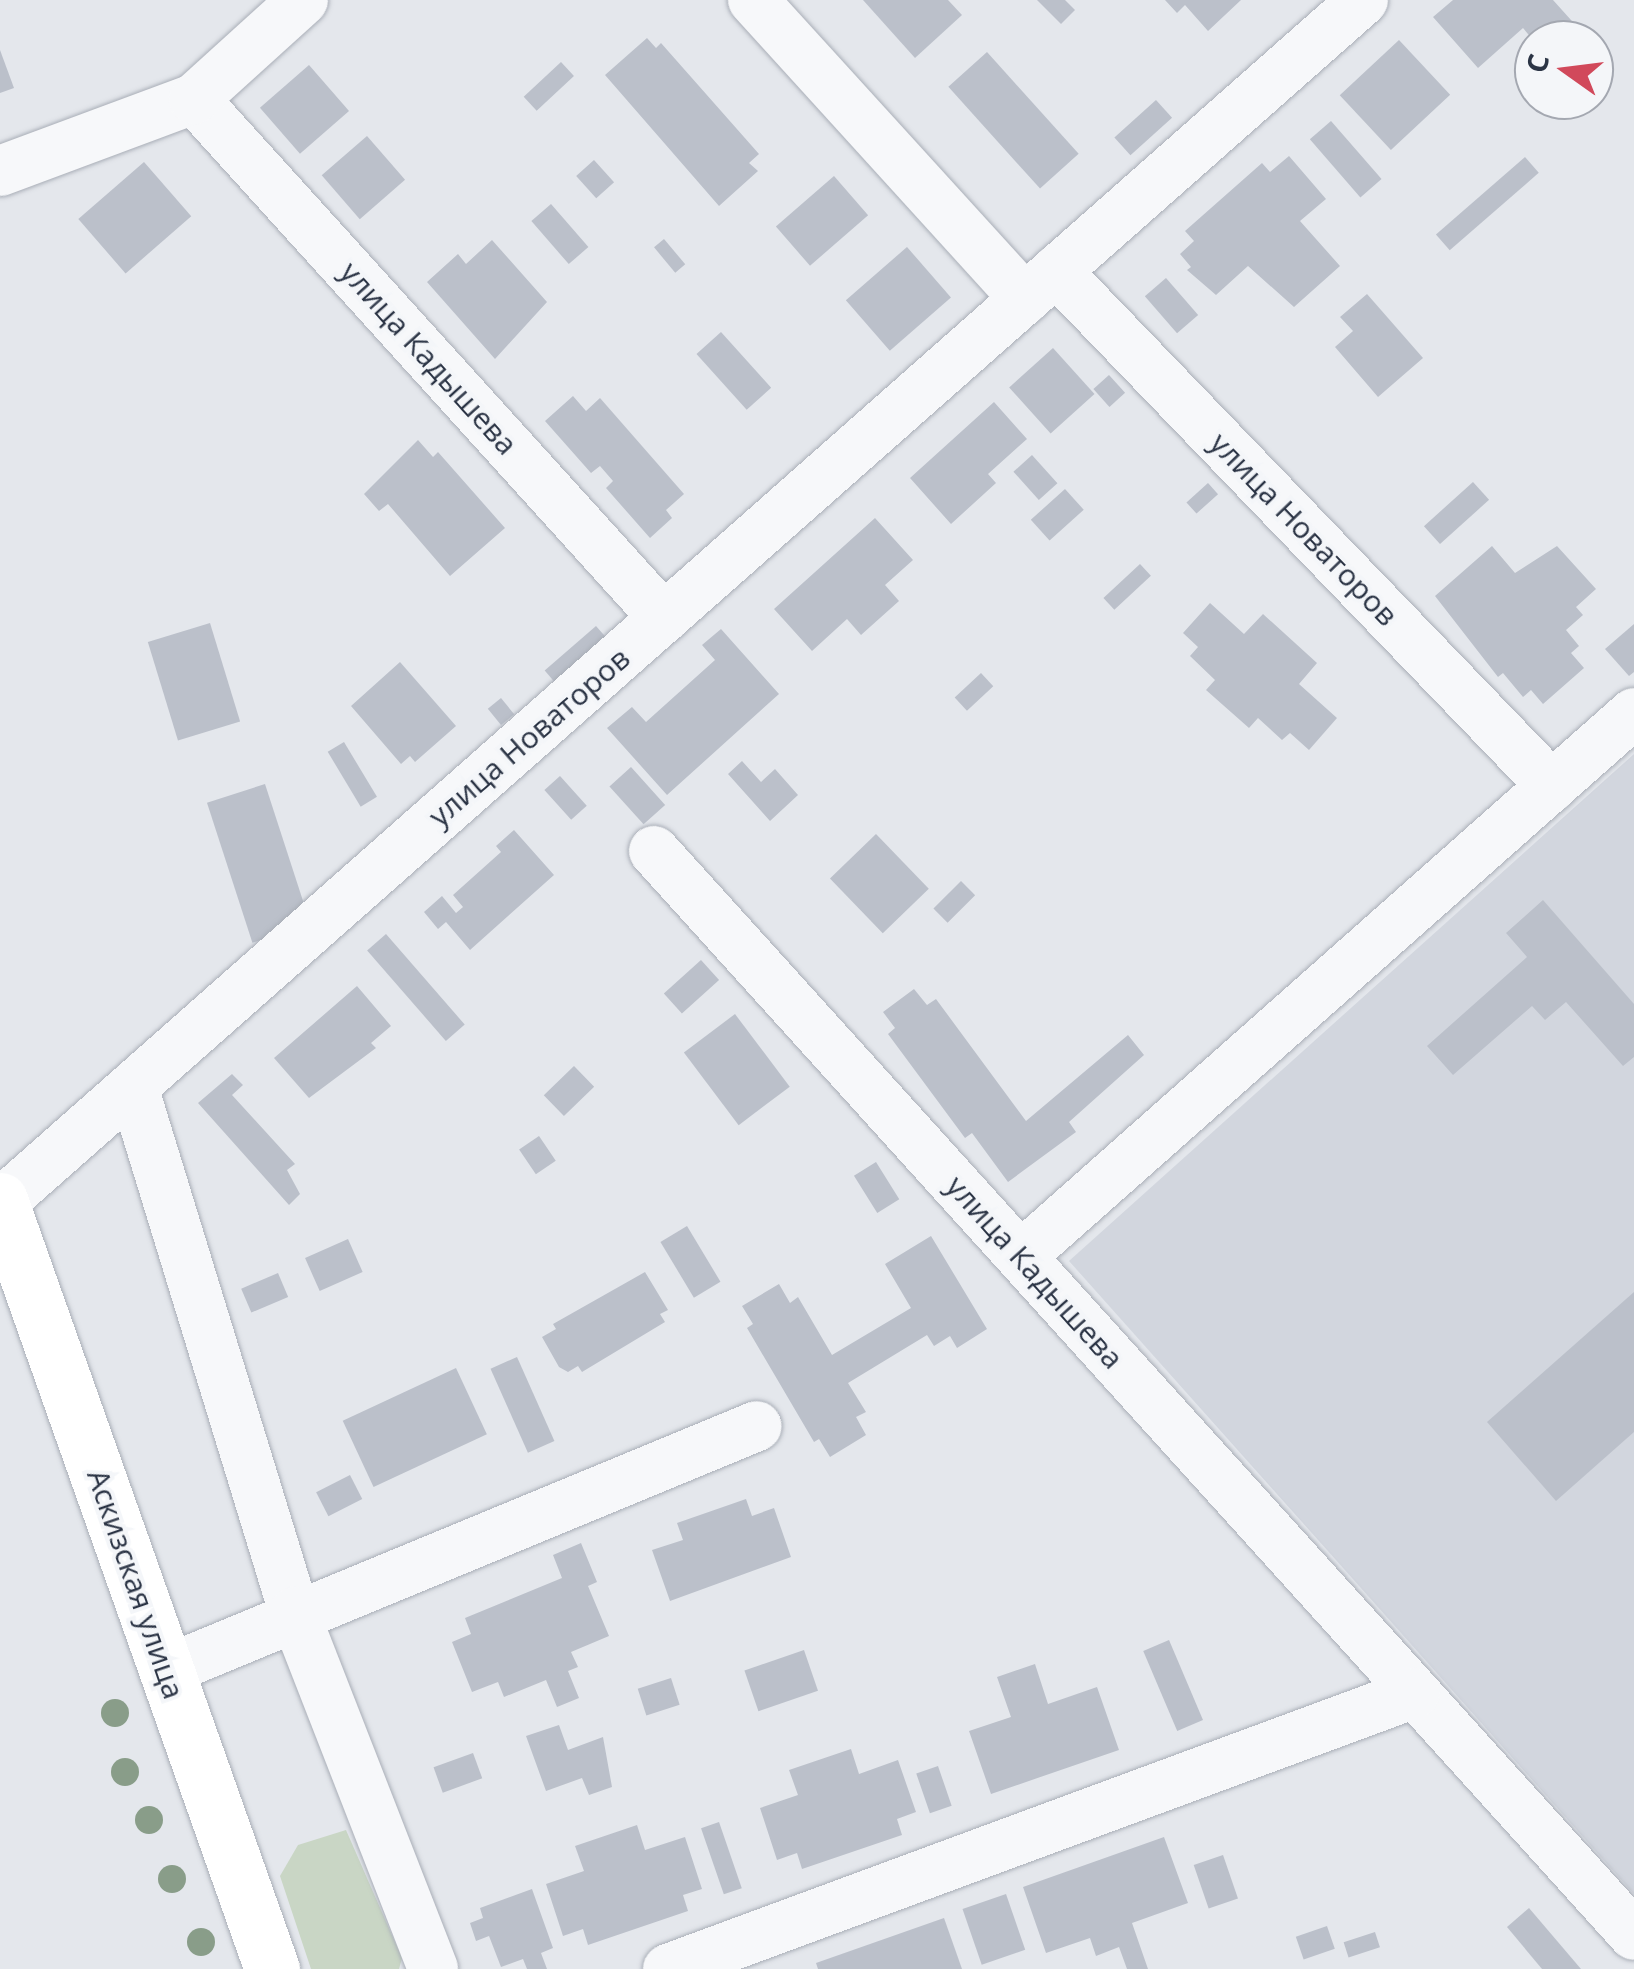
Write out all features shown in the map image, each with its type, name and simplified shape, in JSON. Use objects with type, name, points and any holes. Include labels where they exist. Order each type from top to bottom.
[{"type":"main road","name":"Аскизская улица","points":[[1,1202],[272,1969]]},
{"type":"street","points":[[0,171],[194,99],[302,0]]},
{"type":"street","points":[[753,0],[1040,285]]},
{"type":"street","name":"улица Новаторов","points":[[1,1202],[1359,1]]},
{"type":"street","name":"улица Кадышева","points":[[194,99],[664,618]]},
{"type":"street","name":"улица Новаторов","points":[[1040,285],[1552,786]]},
{"type":"street","points":[[1021,1256],[1634,713]]},
{"type":"street","name":"улица Кадышева","points":[[654,850],[1634,1936]]},
{"type":"street","points":[[133,1087],[294,1612],[433,1969]]},
{"type":"street","points":[[166,1670],[294,1612],[757,1426]]},
{"type":"street","points":[[668,1969],[1416,1693]]},
{"type":"shaded area","points":[[1634,754],[1634,1894],[1069,1261]]},
{"type":"green space","points":[[346,1830],[402,1958],[399,1969],[311,1969],[280,1876],[298,1845]]},
{"type":"building","points":[[863,0],[948,0],[962,15],[915,58]]},
{"type":"building","points":[[1037,0],[1065,0],[1075,10],[1061,24]]},
{"type":"building","points":[[1165,0],[1241,0],[1208,31],[1185,5],[1177,13]]},
{"type":"building","points":[[1453,0],[1553,0],[1571,20],[1514,20],[1514,36],[1478,68],[1433,17]]},
{"type":"building","points":[[647,38],[656,48],[661,43],[759,154],[749,163],[758,171],[719,206],[605,75]]},
{"type":"building","points":[[1399,40],[1450,95],[1391,150],[1340,95]]},
{"type":"building","points":[[0,50],[14,88],[0,93]]},
{"type":"building","points":[[987,52],[1079,154],[1040,189],[948,87]]},
{"type":"building","points":[[561,62],[574,76],[537,111],[524,97]]},
{"type":"building","points":[[309,65],[349,111],[300,154],[260,108]]},
{"type":"building","points":[[1156,100],[1172,118],[1130,155],[1114,137]]},
{"type":"building","points":[[1331,121],[1382,179],[1360,197],[1310,139]]},
{"type":"building","points":[[367,136],[405,180],[360,219],[322,175]]},
{"type":"building","points":[[1289,156],[1326,199],[1300,221],[1340,266],[1294,307],[1248,266],[1216,295],[1187,270],[1191,267],[1180,254],[1194,241],[1185,231],[1262,163],[1270,172]]},
{"type":"building","points":[[1525,157],[1539,173],[1450,250],[1436,234]]},
{"type":"building","points":[[594,160],[614,182],[596,198],[576,176]]},
{"type":"building","points":[[144,162],[191,216],[126,273],[78,219]]},
{"type":"building","points":[[834,176],[868,215],[810,266],[776,227]]},
{"type":"building","points":[[551,204],[588,247],[569,264],[531,221]]},
{"type":"building","points":[[664,239],[685,264],[675,273],[654,247]]},
{"type":"building","points":[[492,240],[547,302],[495,359],[427,282],[458,254],[466,264]]},
{"type":"building","points":[[907,247],[951,298],[890,351],[846,300]]},
{"type":"building","points":[[1166,278],[1198,315],[1177,333],[1145,296]]},
{"type":"building","points":[[1367,294],[1423,358],[1378,397],[1335,347],[1353,331],[1340,317]]},
{"type":"building","points":[[721,332],[771,388],[747,410],[696,354]]},
{"type":"building","points":[[1053,348],[1094,394],[1051,434],[1009,387]]},
{"type":"building","points":[[1109,375],[1125,393],[1109,407],[1093,389]]},
{"type":"building","points":[[573,396],[586,411],[600,398],[684,494],[666,510],[672,518],[650,538],[606,488],[613,481],[600,466],[591,473],[545,421]]},
{"type":"building","points":[[994,402],[1027,439],[988,474],[996,483],[951,524],[910,478]]},
{"type":"building","points":[[418,440],[433,457],[438,452],[505,528],[450,576],[388,504],[379,511],[364,494]]},
{"type":"building","points":[[1032,455],[1057,483],[1039,500],[1013,472]]},
{"type":"building","points":[[1473,482],[1489,500],[1440,544],[1424,526]]},
{"type":"building","points":[[1208,483],[1218,494],[1196,514],[1186,502]]},
{"type":"building","points":[[1065,489],[1084,510],[1050,541],[1031,520]]},
{"type":"building","points":[[875,518],[913,560],[885,585],[899,601],[861,635],[847,619],[812,651],[774,609]]},
{"type":"building","points":[[1492,546],[1515,573],[1557,546],[1596,589],[1576,607],[1583,615],[1566,630],[1579,646],[1571,653],[1584,668],[1543,704],[1531,690],[1523,697],[1503,673],[1498,677],[1435,596]]},
{"type":"building","points":[[1140,564],[1151,576],[1114,610],[1103,598]]},
{"type":"building","points":[[1210,603],[1244,634],[1263,614],[1317,663],[1299,684],[1337,718],[1309,750],[1290,733],[1282,740],[1258,718],[1249,728],[1206,690],[1215,680],[1190,656],[1198,647],[1183,633]]},
{"type":"building","points":[[210,623],[240,721],[178,741],[148,642]]},
{"type":"building","points":[[1634,624],[1634,672],[1629,676],[1605,649]]},
{"type":"building","points":[[596,626],[610,642],[558,686],[545,671]]},
{"type":"building","points":[[721,629],[779,694],[667,795],[607,728],[632,707],[646,722],[715,660],[702,645]]},
{"type":"building","points":[[400,662],[456,726],[415,762],[410,756],[401,764],[351,706]]},
{"type":"building","points":[[981,673],[993,686],[967,711],[955,698]]},
{"type":"building","points":[[501,698],[514,714],[501,725],[488,709]]},
{"type":"building","points":[[344,742],[377,797],[361,807],[328,752]]},
{"type":"building","points":[[742,761],[761,782],[775,769],[798,795],[770,821],[728,774]]},
{"type":"building","points":[[631,767],[665,805],[644,824],[609,786]]},
{"type":"building","points":[[560,776],[587,806],[571,820],[544,790]]},
{"type":"building","points":[[265,784],[310,924],[252,943],[207,803]]},
{"type":"building","points":[[514,830],[554,875],[470,950],[446,922],[438,929],[424,912],[442,896],[456,913],[463,907],[453,895],[501,852],[496,846]]},
{"type":"building","points":[[876,834],[929,889],[883,933],[830,878]]},
{"type":"building","points":[[961,881],[975,895],[948,923],[933,909]]},
{"type":"building","points":[[1543,900],[1634,1004],[1634,1057],[1623,1066],[1566,1002],[1545,1020],[1532,1006],[1453,1075],[1427,1046],[1527,957],[1506,933]]},
{"type":"building","points":[[386,934],[465,1025],[446,1041],[367,950]]},
{"type":"building","points":[[701,960],[719,980],[682,1014],[664,993]]},
{"type":"building","points":[[357,986],[391,1026],[371,1043],[376,1048],[309,1098],[274,1058]]},
{"type":"building","points":[[914,989],[927,1005],[936,999],[1026,1121],[1128,1035],[1144,1055],[1069,1122],[1076,1132],[1008,1182],[972,1133],[965,1138],[888,1034],[895,1028],[883,1012]]},
{"type":"building","points":[[735,1014],[790,1087],[739,1125],[684,1053]]},
{"type":"building","points":[[574,1066],[594,1087],[564,1116],[544,1095]]},
{"type":"building","points":[[232,1074],[243,1085],[232,1095],[295,1164],[287,1170],[300,1194],[289,1205],[198,1103]]},
{"type":"building","points":[[539,1136],[556,1161],[536,1174],[519,1149]]},
{"type":"building","points":[[876,1162],[899,1199],[877,1213],[854,1176]]},
{"type":"building","points":[[687,1226],[720,1282],[694,1298],[660,1242]]},
{"type":"building","points":[[931,1236],[987,1329],[957,1348],[950,1336],[934,1346],[927,1335],[848,1383],[866,1412],[856,1417],[866,1435],[830,1457],[819,1439],[814,1442],[747,1328],[753,1324],[742,1306],[779,1284],[790,1303],[798,1297],[832,1355],[911,1308],[885,1264]]},
{"type":"building","points":[[348,1239],[363,1272],[320,1291],[305,1258]]},
{"type":"building","points":[[645,1272],[668,1310],[660,1314],[665,1322],[582,1372],[578,1366],[568,1372],[559,1367],[542,1337],[556,1329],[553,1324]]},
{"type":"building","points":[[278,1273],[288,1297],[251,1313],[241,1289]]},
{"type":"building","points":[[1634,1292],[1634,1432],[1556,1501],[1487,1422]]},
{"type":"building","points":[[517,1357],[554,1441],[528,1453],[491,1369]]},
{"type":"building","points":[[456,1368],[487,1434],[374,1487],[343,1421]]},
{"type":"building","points":[[350,1475],[362,1499],[328,1516],[316,1492]]},
{"type":"building","points":[[746,1499],[752,1516],[774,1508],[791,1557],[670,1601],[652,1550],[683,1540],[677,1523]]},
{"type":"building","points":[[581,1543],[597,1582],[588,1586],[609,1636],[571,1652],[578,1667],[568,1671],[579,1698],[557,1707],[546,1680],[504,1697],[498,1682],[472,1692],[452,1642],[471,1634],[465,1618],[562,1578],[553,1555]]},
{"type":"building","points":[[1169,1640],[1203,1720],[1177,1731],[1143,1651]]},
{"type":"building","points":[[804,1650],[818,1691],[758,1711],[744,1671]]},
{"type":"building","points":[[1035,1664],[1048,1704],[1097,1687],[1119,1750],[991,1794],[969,1731],[1011,1717],[997,1677]]},
{"type":"building","points":[[671,1678],[680,1705],[646,1715],[638,1689]]},
{"type":"building","points":[[559,1725],[568,1750],[603,1737],[612,1787],[589,1795],[582,1778],[546,1791],[526,1736]]},
{"type":"building","points":[[851,1749],[859,1774],[898,1760],[916,1812],[897,1819],[902,1835],[802,1869],[797,1853],[777,1860],[760,1808],[798,1795],[789,1770]]},
{"type":"building","points":[[473,1753],[482,1778],[443,1793],[434,1767]]},
{"type":"building","points":[[938,1766],[952,1806],[930,1813],[916,1773]]},
{"type":"building","points":[[719,1822],[742,1888],[724,1894],[701,1828]]},
{"type":"building","points":[[637,1825],[645,1850],[685,1837],[702,1889],[683,1895],[688,1911],[588,1945],[583,1929],[563,1936],[546,1884],[584,1871],[575,1846]]},
{"type":"building","points":[[1164,1837],[1188,1903],[1132,1923],[1148,1969],[1127,1969],[1119,1947],[1096,1956],[1090,1938],[1046,1953],[1023,1887]]},
{"type":"building","points":[[1223,1855],[1238,1898],[1209,1909],[1194,1865]]},
{"type":"building","points":[[532,1889],[553,1948],[541,1953],[547,1969],[527,1969],[523,1959],[501,1967],[489,1936],[476,1941],[470,1923],[483,1918],[480,1908]]},
{"type":"building","points":[[1006,1894],[1025,1950],[982,1965],[963,1909]]},
{"type":"building","points":[[1529,1908],[1581,1969],[1542,1969],[1507,1927]]},
{"type":"building","points":[[944,1918],[962,1969],[818,1969],[816,1963]]},
{"type":"building","points":[[1327,1926],[1335,1949],[1304,1959],[1296,1937]]},
{"type":"building","points":[[1375,1932],[1380,1947],[1349,1957],[1344,1942]]}]
